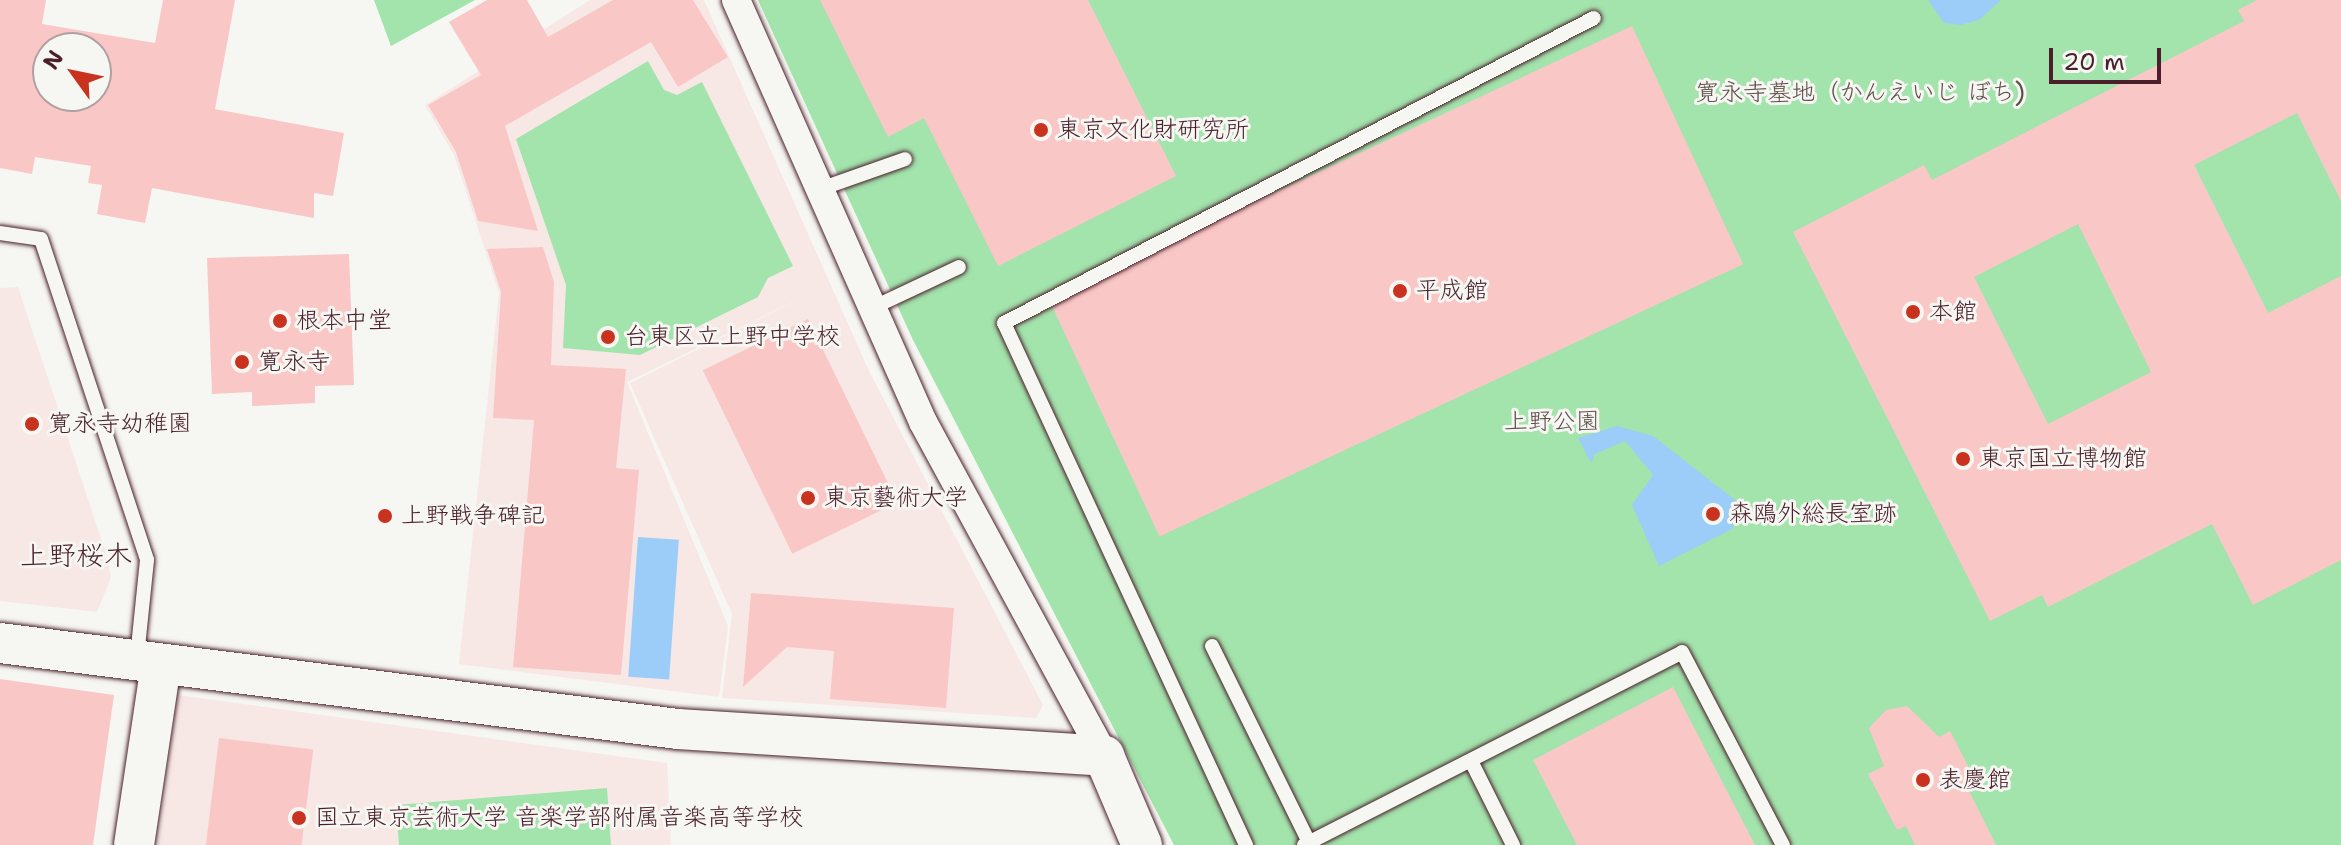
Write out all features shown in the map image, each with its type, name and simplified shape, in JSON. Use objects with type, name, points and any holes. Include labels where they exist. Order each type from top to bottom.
[{"type":"street","points":[[736,0],[923,422],[1104,756],[1142,845]]},
{"type":"street","points":[[0,643],[678,729],[1104,756]]},
{"type":"street","points":[[134,845],[148,663]]},
{"type":"lane","points":[[1246,845],[1004,323],[1594,18]]},
{"type":"lane","points":[[820,189],[905,159]]},
{"type":"lane","points":[[0,233],[41,239],[147,560],[148,663]]},
{"type":"lane","points":[[872,308],[959,267]]},
{"type":"lane","points":[[1212,646],[1306,844],[1682,652],[1783,845]]},
{"type":"lane","points":[[1471,761],[1513,845]]},
{"type":"shaded area","name":"台東区立上野中学校","points":[[590,0],[704,0],[869,371],[1043,705],[1036,718],[722,698],[732,614],[630,383],[814,292],[627,382],[728,626],[719,697],[459,664],[499,293],[454,155],[425,105]]},
{"type":"shaded area","name":"寛永寺幼稚園","points":[[18,287],[108,560],[111,577],[97,612],[0,601],[0,288]]},
{"type":"shaded area","points":[[178,695],[667,763],[671,845],[158,845]]},
{"type":"green space","points":[[374,0],[475,0],[391,46]]},
{"type":"green space","name":"上野公園","points":[[758,0],[2341,0],[2341,845],[1174,845],[913,340]]},
{"type":"green space","points":[[648,61],[664,90],[677,95],[702,82],[793,266],[768,278],[758,297],[640,355],[563,348],[566,285],[516,139]]},
{"type":"green space","points":[[607,788],[611,845],[399,845],[396,805]]},
{"type":"water","points":[[1928,0],[2001,0],[1979,20],[1960,25],[1944,23]]},
{"type":"water","points":[[1617,426],[1653,436],[1735,500],[1741,510],[1732,529],[1659,566],[1632,505],[1653,475],[1625,441],[1595,454],[1591,463],[1578,438]]},
{"type":"water","points":[[638,537],[679,540],[669,680],[628,677]]},
{"type":"building","points":[[0,0],[46,0],[42,24],[90,32],[32,32],[32,112],[112,112],[112,36],[155,43],[163,0],[235,0],[215,109],[344,133],[333,196],[314,193],[314,218],[152,188],[145,223],[97,214],[102,185],[88,183],[91,166],[35,157],[32,174],[0,168]]},
{"type":"building","points":[[487,0],[527,0],[548,37],[613,0],[693,0],[728,57],[678,87],[651,42],[505,126],[538,231],[478,221],[456,152],[428,105],[481,75],[449,22]]},
{"type":"building","name":"東京文化財研究所","points":[[820,0],[1088,0],[1176,176],[998,266],[924,118],[888,137]]},
{"type":"building","name":"本館","points":[[2257,0],[2341,0],[2341,201],[2297,113],[2194,165],[2268,313],[2341,276],[2341,560],[2253,605],[2212,524],[2048,607],[2042,595],[1990,621],[1793,232],[1924,165],[1932,180],[2244,21],[2238,10]],"holes":[[[2078,224],[2151,372],[2048,424],[1974,277]]]},
{"type":"building","name":"平成館","points":[[1632,26],[1743,264],[1159,537],[1048,298]]},
{"type":"building","points":[[543,247],[554,282],[551,365],[626,369],[616,468],[639,470],[621,675],[513,667],[534,420],[493,418],[501,292],[487,249]]},
{"type":"building","name":"根本中堂","points":[[349,254],[354,385],[315,386],[315,403],[252,406],[252,392],[212,394],[207,258]]},
{"type":"building","points":[[808,319],[897,502],[792,554],[703,370]]},
{"type":"building","points":[[751,593],[954,608],[946,708],[830,699],[834,651],[787,647],[743,687]]},
{"type":"building","points":[[0,679],[114,695],[93,845],[0,845]]},
{"type":"building","points":[[1673,687],[1755,845],[1577,845],[1533,760]]},
{"type":"building","name":"表慶館","points":[[1907,706],[1939,737],[1950,731],[1979,787],[1969,791],[1996,845],[1915,845],[1906,826],[1897,830],[1868,774],[1884,766],[1869,728],[1886,710]]},
{"type":"building","points":[[219,738],[313,750],[302,845],[206,845]]},
{"type":"place","name":"東京文化財研究所","points":[[1041,130]]},
{"type":"place","name":"平成館","points":[[1400,291]]},
{"type":"place","name":"本館","points":[[1913,312]]},
{"type":"place","name":"根本中堂","points":[[280,321]]},
{"type":"place","name":"台東区立上野中学校","points":[[608,337]]},
{"type":"place","name":"寛永寺","points":[[242,362]]},
{"type":"place","name":"寛永寺幼稚園","points":[[32,424]]},
{"type":"place","name":"東京国立博物館","points":[[1963,459]]},
{"type":"place","name":"東京藝術大学","points":[[808,498]]},
{"type":"place","name":"森鴎外総長室跡","points":[[1713,514]]},
{"type":"place","name":"上野戦争碑記","points":[[385,516]]},
{"type":"place","name":"表慶館","points":[[1923,780]]},
{"type":"place","name":"国立東京芸術大学 音楽学部附属音楽高等学校","points":[[299,818]]},
{"type":"district","name":"上野桜木","points":[[76,555]]},
{"type":"park label","name":"寛永寺墓地（かんえいじ ぼち)","points":[[1860,93]]}]
